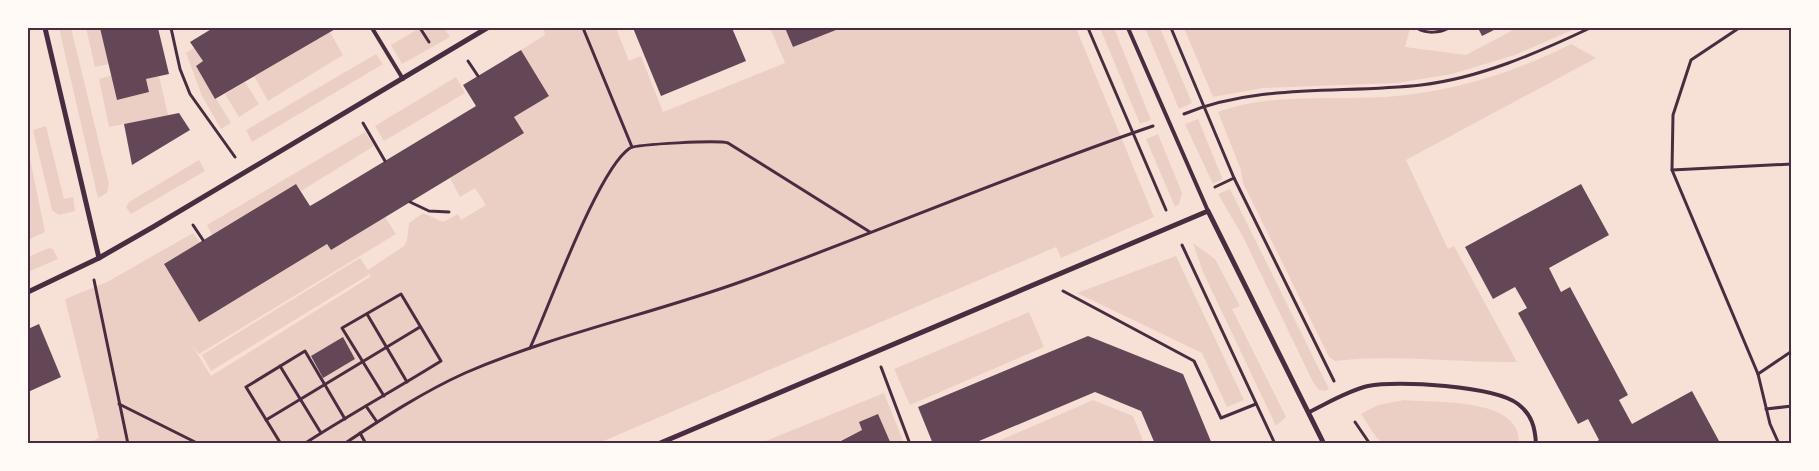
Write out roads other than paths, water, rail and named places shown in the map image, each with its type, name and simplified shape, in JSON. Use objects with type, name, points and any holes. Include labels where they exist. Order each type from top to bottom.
[{"type":"street","points":[[45,28],[99,258]]},
{"type":"street","points":[[28,292],[99,258],[487,28]]},
{"type":"street","points":[[658,444],[1208,211],[1324,444]]},
{"type":"lane","points":[[372,28],[403,79]]},
{"type":"lane","points":[[1128,28],[1208,211]]},
{"type":"lane","points":[[1309,412],[1354,391],[1384,384],[1476,390],[1506,397],[1526,410],[1532,420],[1536,444]]}]
